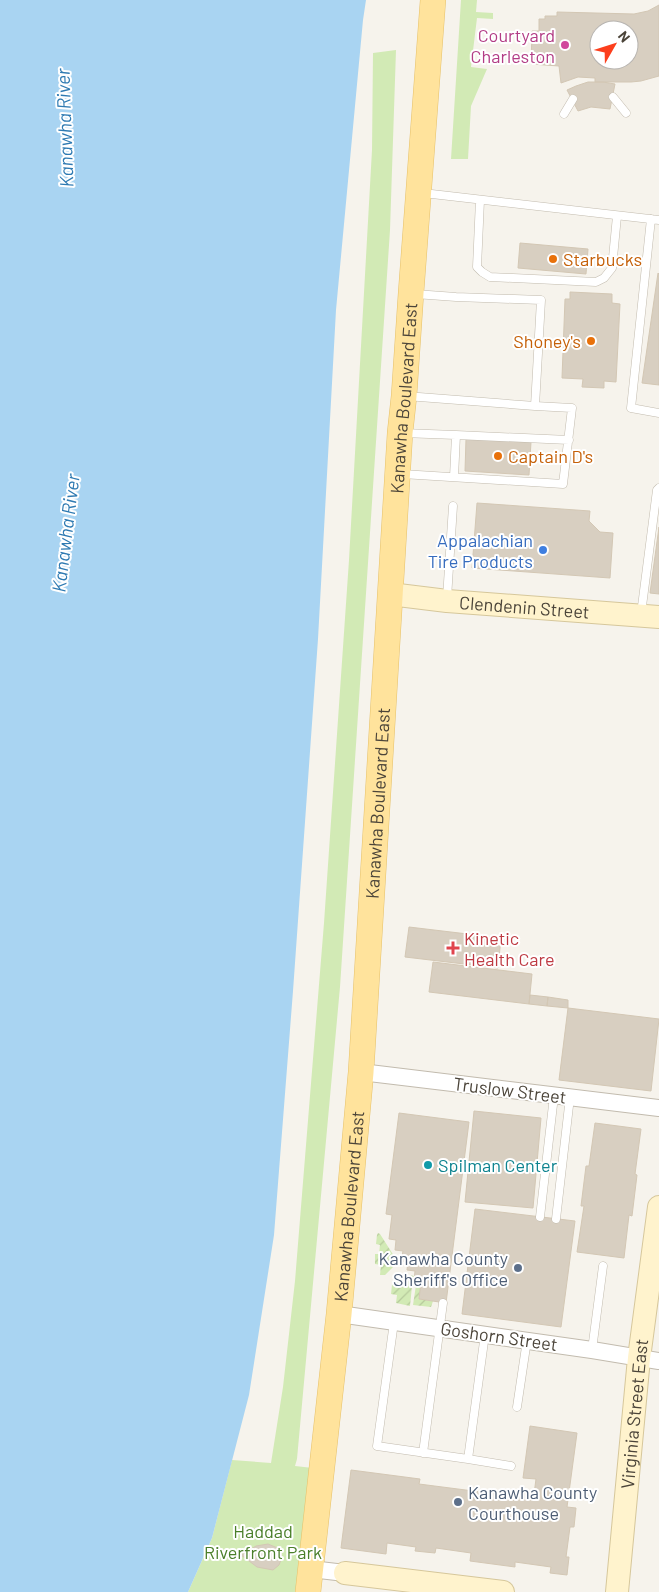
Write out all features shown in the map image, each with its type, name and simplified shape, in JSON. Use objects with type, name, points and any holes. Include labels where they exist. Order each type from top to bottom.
[{"type":"main road","name":"Kanawha Boulevard East","points":[[310,1580],[340,1314],[361,1072],[400,433],[433,6]]},
{"type":"street","name":"Clendenin Street","points":[[390,594],[447,602],[650,616]]},
{"type":"street","name":"Truslow Street","points":[[361,1072],[659,1108]]},
{"type":"street","name":"Virginia Street East","points":[[617,1592],[649,1359],[659,1206]]},
{"type":"street","name":"Goshorn Street","points":[[340,1314],[649,1359]]},
{"type":"street","points":[[310,1580],[344,1573],[428,1588],[503,1592]]},
{"type":"lane","points":[[613,97],[626,113]]},
{"type":"lane","points":[[564,114],[573,99]]},
{"type":"lane","points":[[420,192],[655,220],[630,408],[659,413]]},
{"type":"lane","points":[[480,200],[477,267],[490,277],[596,282],[604,278],[612,268],[617,216]]},
{"type":"lane","points":[[411,293],[456,297],[541,300],[535,406]]},
{"type":"lane","points":[[398,474],[563,484],[572,408],[404,396]]},
{"type":"lane","points":[[400,433],[568,440]]},
{"type":"lane","points":[[454,477],[456,435]]},
{"type":"lane","points":[[650,616],[657,490],[659,488]]},
{"type":"lane","points":[[447,602],[453,506]]},
{"type":"lane","points":[[540,1217],[562,1097]]},
{"type":"lane","points":[[556,1219],[562,1097]]},
{"type":"lane","points":[[592,1350],[603,1266]]},
{"type":"lane","points":[[423,1453],[444,1303]]},
{"type":"lane","points":[[394,1322],[377,1446],[511,1466]]},
{"type":"lane","points":[[468,1459],[485,1334]]},
{"type":"lane","points":[[517,1408],[526,1340]]},
{"type":"green space","points":[[461,0],[477,0],[476,12],[493,13],[493,19],[477,18],[471,67],[487,69],[471,106],[468,159],[451,159]]},
{"type":"green space","name":"Haddad Riverfront Park","points":[[396,50],[390,230],[340,987],[295,1466],[322,1469],[307,1592],[188,1592],[212,1538],[232,1460],[271,1463],[283,1387],[295,1281],[324,923],[349,560],[372,150],[373,53]]},
{"type":"green space","points":[[378,1233],[394,1256],[389,1261],[394,1266],[385,1275],[380,1275],[381,1265],[375,1264],[375,1254],[379,1254],[380,1245],[376,1244]]},
{"type":"green space","points":[[409,1275],[414,1276],[414,1281],[421,1282],[419,1299],[433,1301],[431,1307],[413,1305],[416,1285]]},
{"type":"green space","points":[[399,1278],[403,1283],[407,1279],[412,1286],[410,1306],[396,1303],[397,1295],[391,1294],[392,1285]]},
{"type":"water","name":"Kanawha River","points":[[0,0],[366,0],[336,310],[318,639],[274,1235],[249,1395],[212,1538],[188,1592],[0,1592]]},
{"type":"building","name":"Courtyard Charleston","points":[[659,5],[659,76],[631,82],[595,82],[595,78],[578,77],[561,83],[559,66],[531,64],[532,31],[539,31],[539,19],[545,19],[545,16],[557,16],[557,12],[634,14],[648,11]]},
{"type":"building","points":[[588,82],[615,84],[610,109],[591,107],[578,111],[567,90]]},
{"type":"building","name":"Starbucks","points":[[520,243],[588,249],[586,274],[518,268]]},
{"type":"building","points":[[659,274],[659,385],[642,383]]},
{"type":"building","name":"Shoney's","points":[[570,292],[612,294],[612,303],[620,304],[616,382],[604,381],[604,388],[582,387],[583,379],[562,378],[565,299],[570,299]]},
{"type":"building","name":"Captain D's","points":[[466,439],[531,442],[529,475],[465,471]]},
{"type":"building","name":"Appalachian Tire Products","points":[[477,503],[590,511],[589,521],[600,532],[613,533],[610,578],[472,568]]},
{"type":"building","points":[[659,527],[659,594],[650,593]]},
{"type":"building","name":"Kinetic Health Care","points":[[409,927],[501,938],[498,968],[405,957]]},
{"type":"building","points":[[433,962],[532,974],[529,1004],[429,992]]},
{"type":"building","points":[[530,995],[548,997],[547,1006],[529,1004]]},
{"type":"building","points":[[548,997],[568,1000],[568,1008],[547,1006]]},
{"type":"building","points":[[568,1008],[659,1019],[651,1091],[559,1080]]},
{"type":"building","points":[[474,1111],[541,1118],[533,1208],[465,1202]]},
{"type":"building","name":"Spilman Center","points":[[399,1113],[469,1122],[446,1303],[419,1299],[421,1282],[414,1281],[415,1271],[407,1270],[408,1262],[401,1261],[403,1251],[395,1250],[396,1240],[389,1239],[392,1215],[386,1214]]},
{"type":"building","points":[[595,1123],[641,1129],[632,1216],[629,1215],[624,1258],[577,1252],[584,1206],[581,1206],[586,1166],[589,1166]]},
{"type":"building","name":"Kanawha County Sheriff's Office","points":[[475,1209],[575,1221],[561,1327],[462,1314]]},
{"type":"building","name":"Kanawha County Courthouse","points":[[530,1426],[577,1433],[567,1507],[576,1508],[574,1527],[570,1527],[566,1557],[569,1557],[567,1575],[550,1573],[551,1567],[515,1562],[515,1567],[470,1561],[471,1553],[436,1548],[435,1553],[415,1551],[416,1547],[387,1543],[386,1554],[341,1548],[351,1470],[420,1479],[419,1484],[520,1497],[521,1493],[534,1494],[536,1479],[523,1478]]},
{"type":"building","points":[[268,1544],[280,1549],[282,1557],[279,1565],[273,1570],[257,1567],[241,1555],[256,1546]]},
{"type":"place","name":"Courtyard Charleston","points":[[565,45]]},
{"type":"place","name":"Starbucks","points":[[553,259]]},
{"type":"place","name":"Shoney's","points":[[591,341]]},
{"type":"place","name":"Captain D's","points":[[498,456]]},
{"type":"place","name":"Appalachian Tire Products","points":[[543,550]]},
{"type":"place","name":"Kinetic Health Care","points":[[453,948]]},
{"type":"place","name":"Spilman Center","points":[[428,1165]]},
{"type":"place","name":"Kanawha County Sheriff's Office","points":[[518,1268]]},
{"type":"place","name":"Kanawha County Courthouse","points":[[458,1502]]}]
